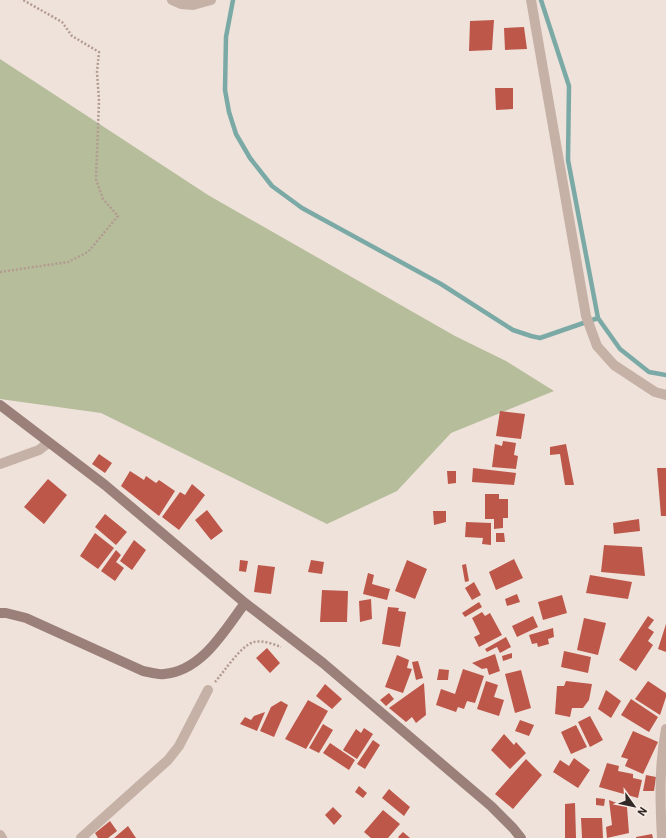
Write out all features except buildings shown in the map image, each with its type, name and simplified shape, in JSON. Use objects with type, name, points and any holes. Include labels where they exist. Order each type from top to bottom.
[{"type":"street","points":[[172,0],[181,4],[193,5],[211,0]]},
{"type":"street","points":[[531,0],[589,327],[597,346],[614,365],[654,392],[666,395]]},
{"type":"street","points":[[0,405],[111,490],[245,603],[319,660],[486,802],[513,828],[521,838]]},
{"type":"street","points":[[0,464],[39,450],[48,443]]},
{"type":"street","points":[[0,612],[26,618],[143,671],[163,674],[182,670],[196,662],[209,649],[245,603]]},
{"type":"street","points":[[81,838],[168,760],[179,746],[208,690]]},
{"type":"street","points":[[662,838],[660,812],[661,763],[666,729]]},
{"type":"path","points":[[0,272],[68,262],[88,252],[118,216],[103,199],[96,179],[99,101],[97,72],[99,52],[72,36],[62,22],[23,0]]},
{"type":"path","points":[[208,690],[245,647],[254,642],[266,642],[287,649]]},
{"type":"green space","points":[[0,59],[208,195],[455,336],[506,361],[554,391],[451,433],[397,491],[327,524],[101,413],[0,399]]},
{"type":"waterway","points":[[233,0],[226,37],[225,90],[229,112],[236,134],[250,158],[272,186],[302,208],[441,284],[513,330],[540,338],[598,318]]},
{"type":"waterway","points":[[541,0],[569,86],[568,160],[598,318],[620,349],[649,372],[666,375]]}]
